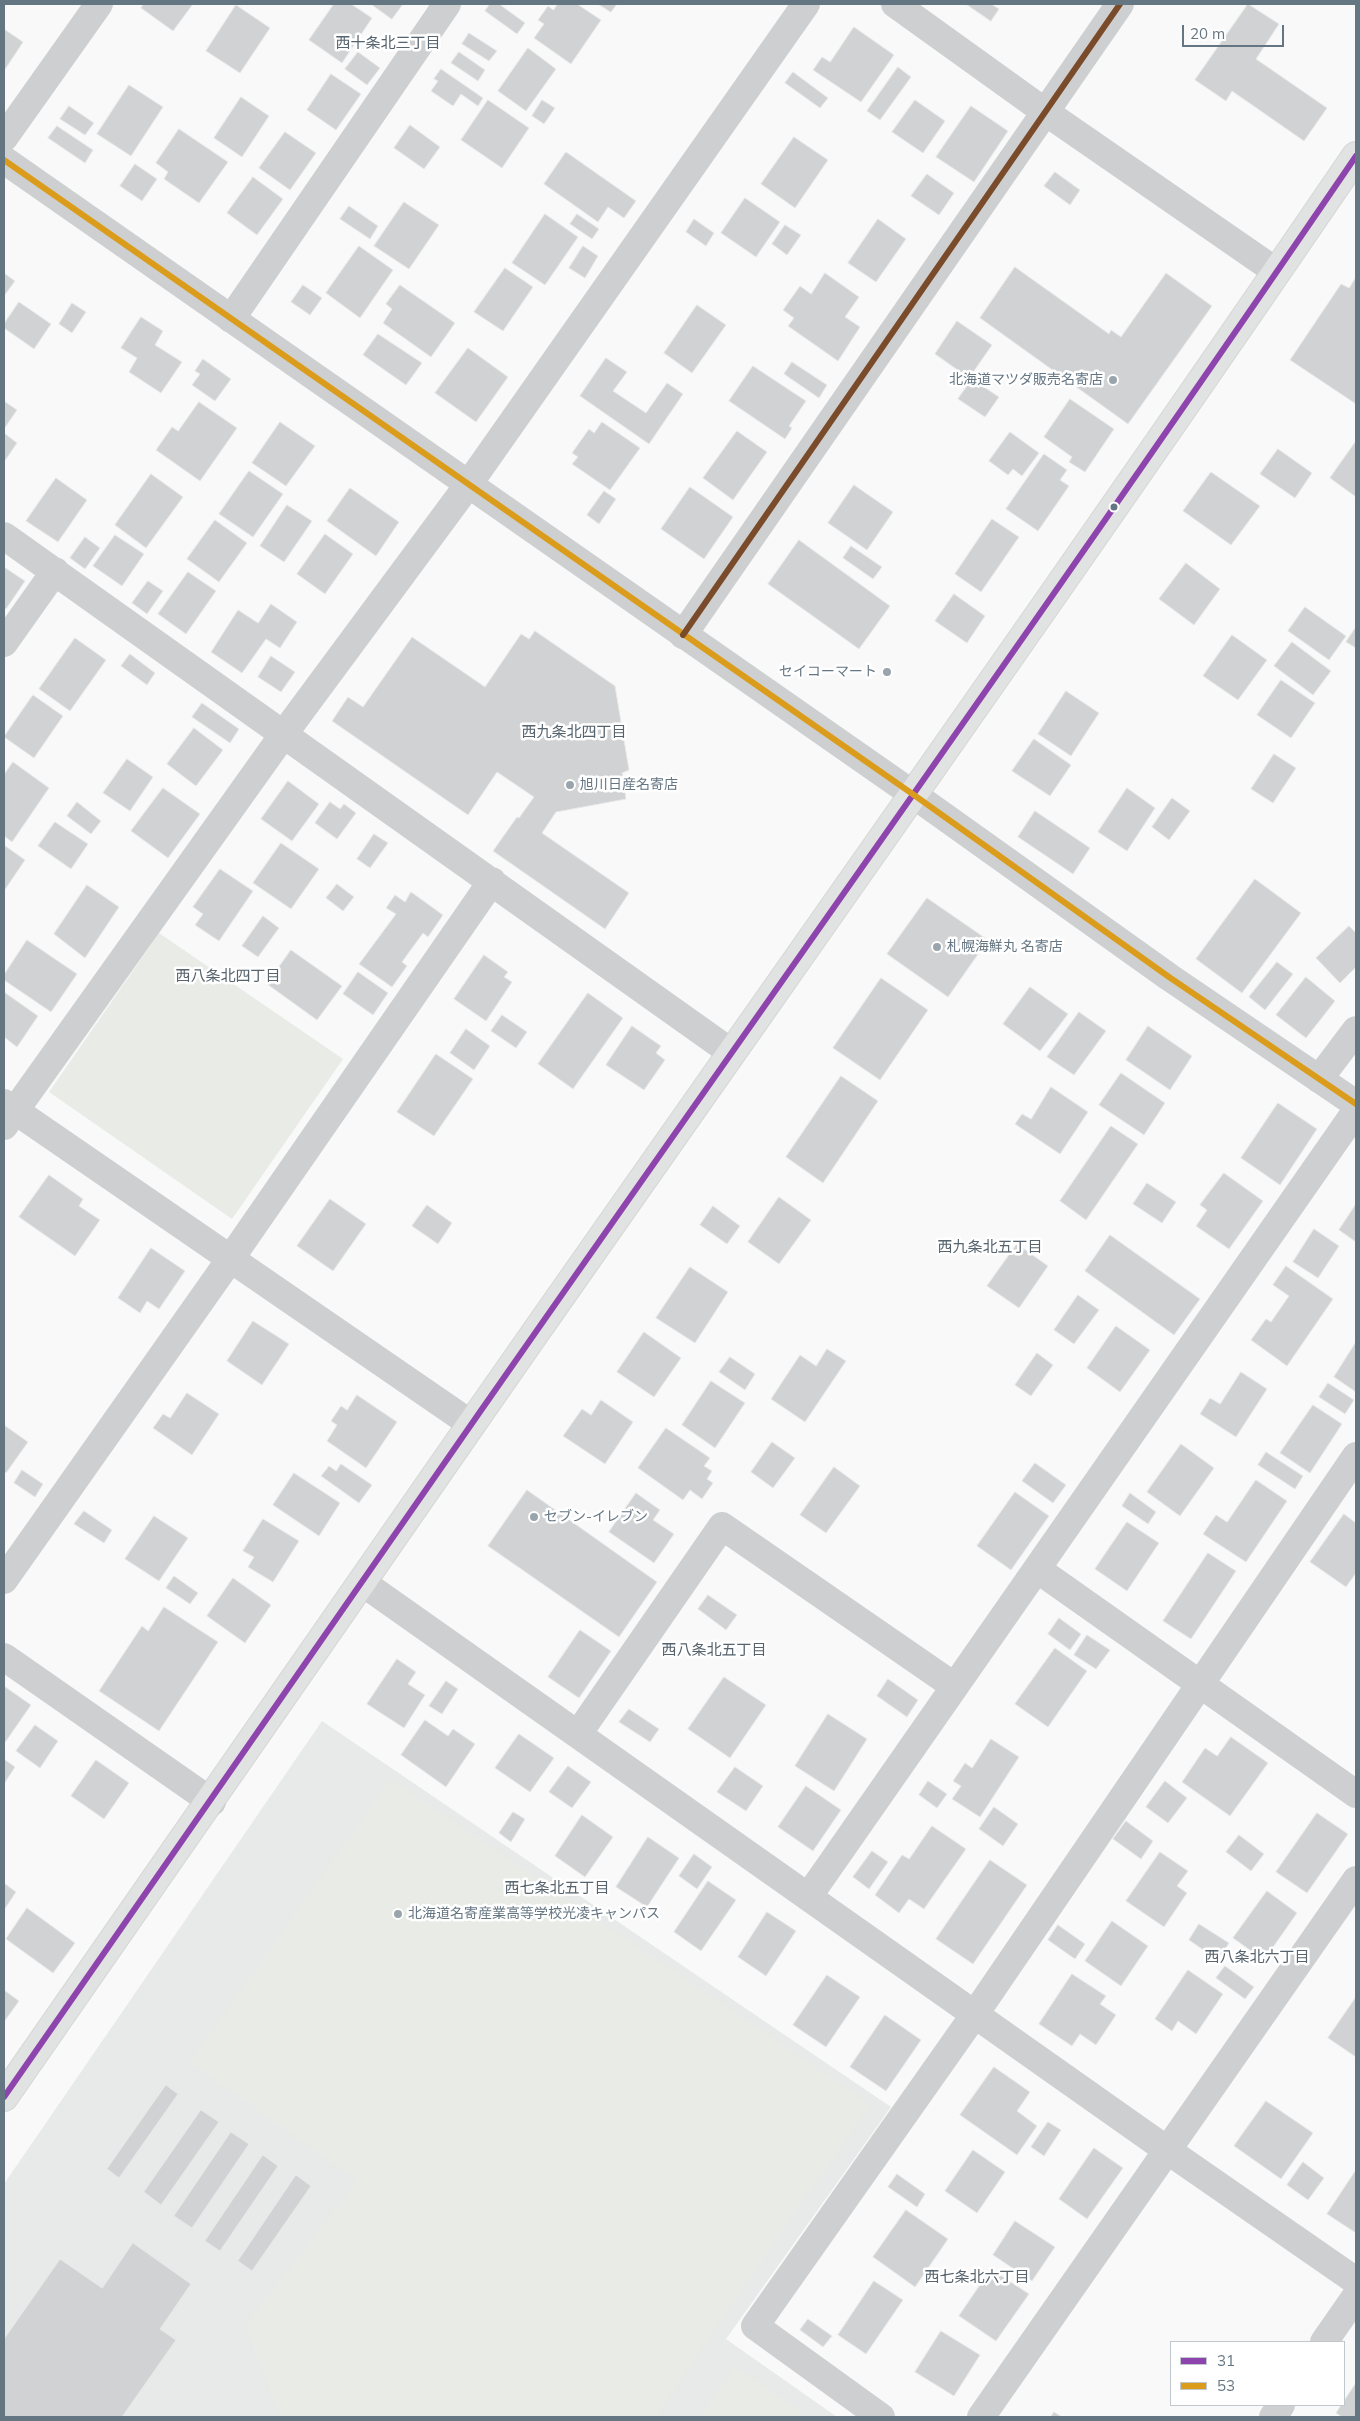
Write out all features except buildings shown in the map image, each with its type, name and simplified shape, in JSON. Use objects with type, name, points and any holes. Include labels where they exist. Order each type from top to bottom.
[{"type":"highway","points":[[4,2097],[212,1802],[472,1424],[914,795],[1356,156]]},
{"type":"street","points":[[4,138],[99,4]]},
{"type":"street","points":[[231,319],[447,4]]},
{"type":"street","points":[[472,1424],[231,1258],[8,1113],[283,735],[468,485],[806,4]]},
{"type":"street","points":[[895,4],[1044,111],[1277,272]]},
{"type":"street","points":[[683,635],[1044,111],[1120,4]]},
{"type":"street","points":[[4,160],[914,795],[1170,977],[1356,1104]]},
{"type":"street","points":[[4,536],[732,1053]]},
{"type":"street","points":[[4,643],[55,571]]},
{"type":"street","points":[[4,1580],[231,1258],[492,882]]},
{"type":"street","points":[[1319,1079],[1356,1030]]},
{"type":"street","points":[[808,1897],[1356,1111]]},
{"type":"street","points":[[881,2417],[756,2326],[975,2014],[1199,1683],[1356,1456]]},
{"type":"street","points":[[578,1734],[722,1526],[954,1686]]},
{"type":"street","points":[[1038,1569],[1199,1683],[1353,1785]]},
{"type":"street","points":[[363,1583],[1167,2150],[1356,2281]]},
{"type":"street","points":[[4,1657],[212,1802]]},
{"type":"street","points":[[981,2417],[1356,1880]]},
{"type":"street","points":[[1325,2341],[1356,2296]]},
{"type":"street","points":[[1272,2417],[1280,2406]]},
{"type":"shaded area","points":[[159,933],[343,1059],[232,1219],[49,1092]]},
{"type":"shaded area","name":"北海道名寄産業高等学校光凌キャンパス","points":[[322,1721],[891,2107],[726,2339],[837,2417],[4,2417],[4,2184]]},
{"type":"shaded area","name":"北海道名寄産業高等学校光凌キャンパス","points":[[390,1779],[870,2104],[655,2417],[280,2417],[245,2326],[357,2181],[190,2062]]},
{"type":"shaded area","points":[[735,2367],[808,2417],[700,2417]]},
{"type":"transit line","points":[[683,635],[1120,4]]},
{"type":"transit line","name":"31","points":[[4,2097],[533,1336],[1049,600],[1356,156]]},
{"type":"transit line","name":"53","points":[[4,160],[914,795],[1169,977],[1356,1104]]},
{"type":"place","name":"北海道マツダ販売名寄店","points":[[1113,380]]},
{"type":"place","name":"セイコーマート","points":[[887,672]]},
{"type":"place","name":"旭川日産名寄店","points":[[570,785]]},
{"type":"place","name":"札幌海鮮丸 名寄店","points":[[937,947]]},
{"type":"place","name":"セブン-イレブン","points":[[534,1517]]},
{"type":"place","name":"北海道名寄産業高等学校光凌キャンパス","points":[[398,1914]]},
{"type":"district","name":"西十条北三丁目","points":[[388,43]]},
{"type":"district","name":"西九条北四丁目","points":[[574,732]]},
{"type":"district","name":"西八条北四丁目","points":[[228,976]]},
{"type":"district","name":"西九条北五丁目","points":[[990,1247]]},
{"type":"district","name":"西八条北五丁目","points":[[714,1650]]},
{"type":"district","name":"西七条北五丁目","points":[[557,1888]]},
{"type":"district","name":"西八条北六丁目","points":[[1257,1957]]},
{"type":"district","name":"西七条北六丁目","points":[[977,2277]]}]
